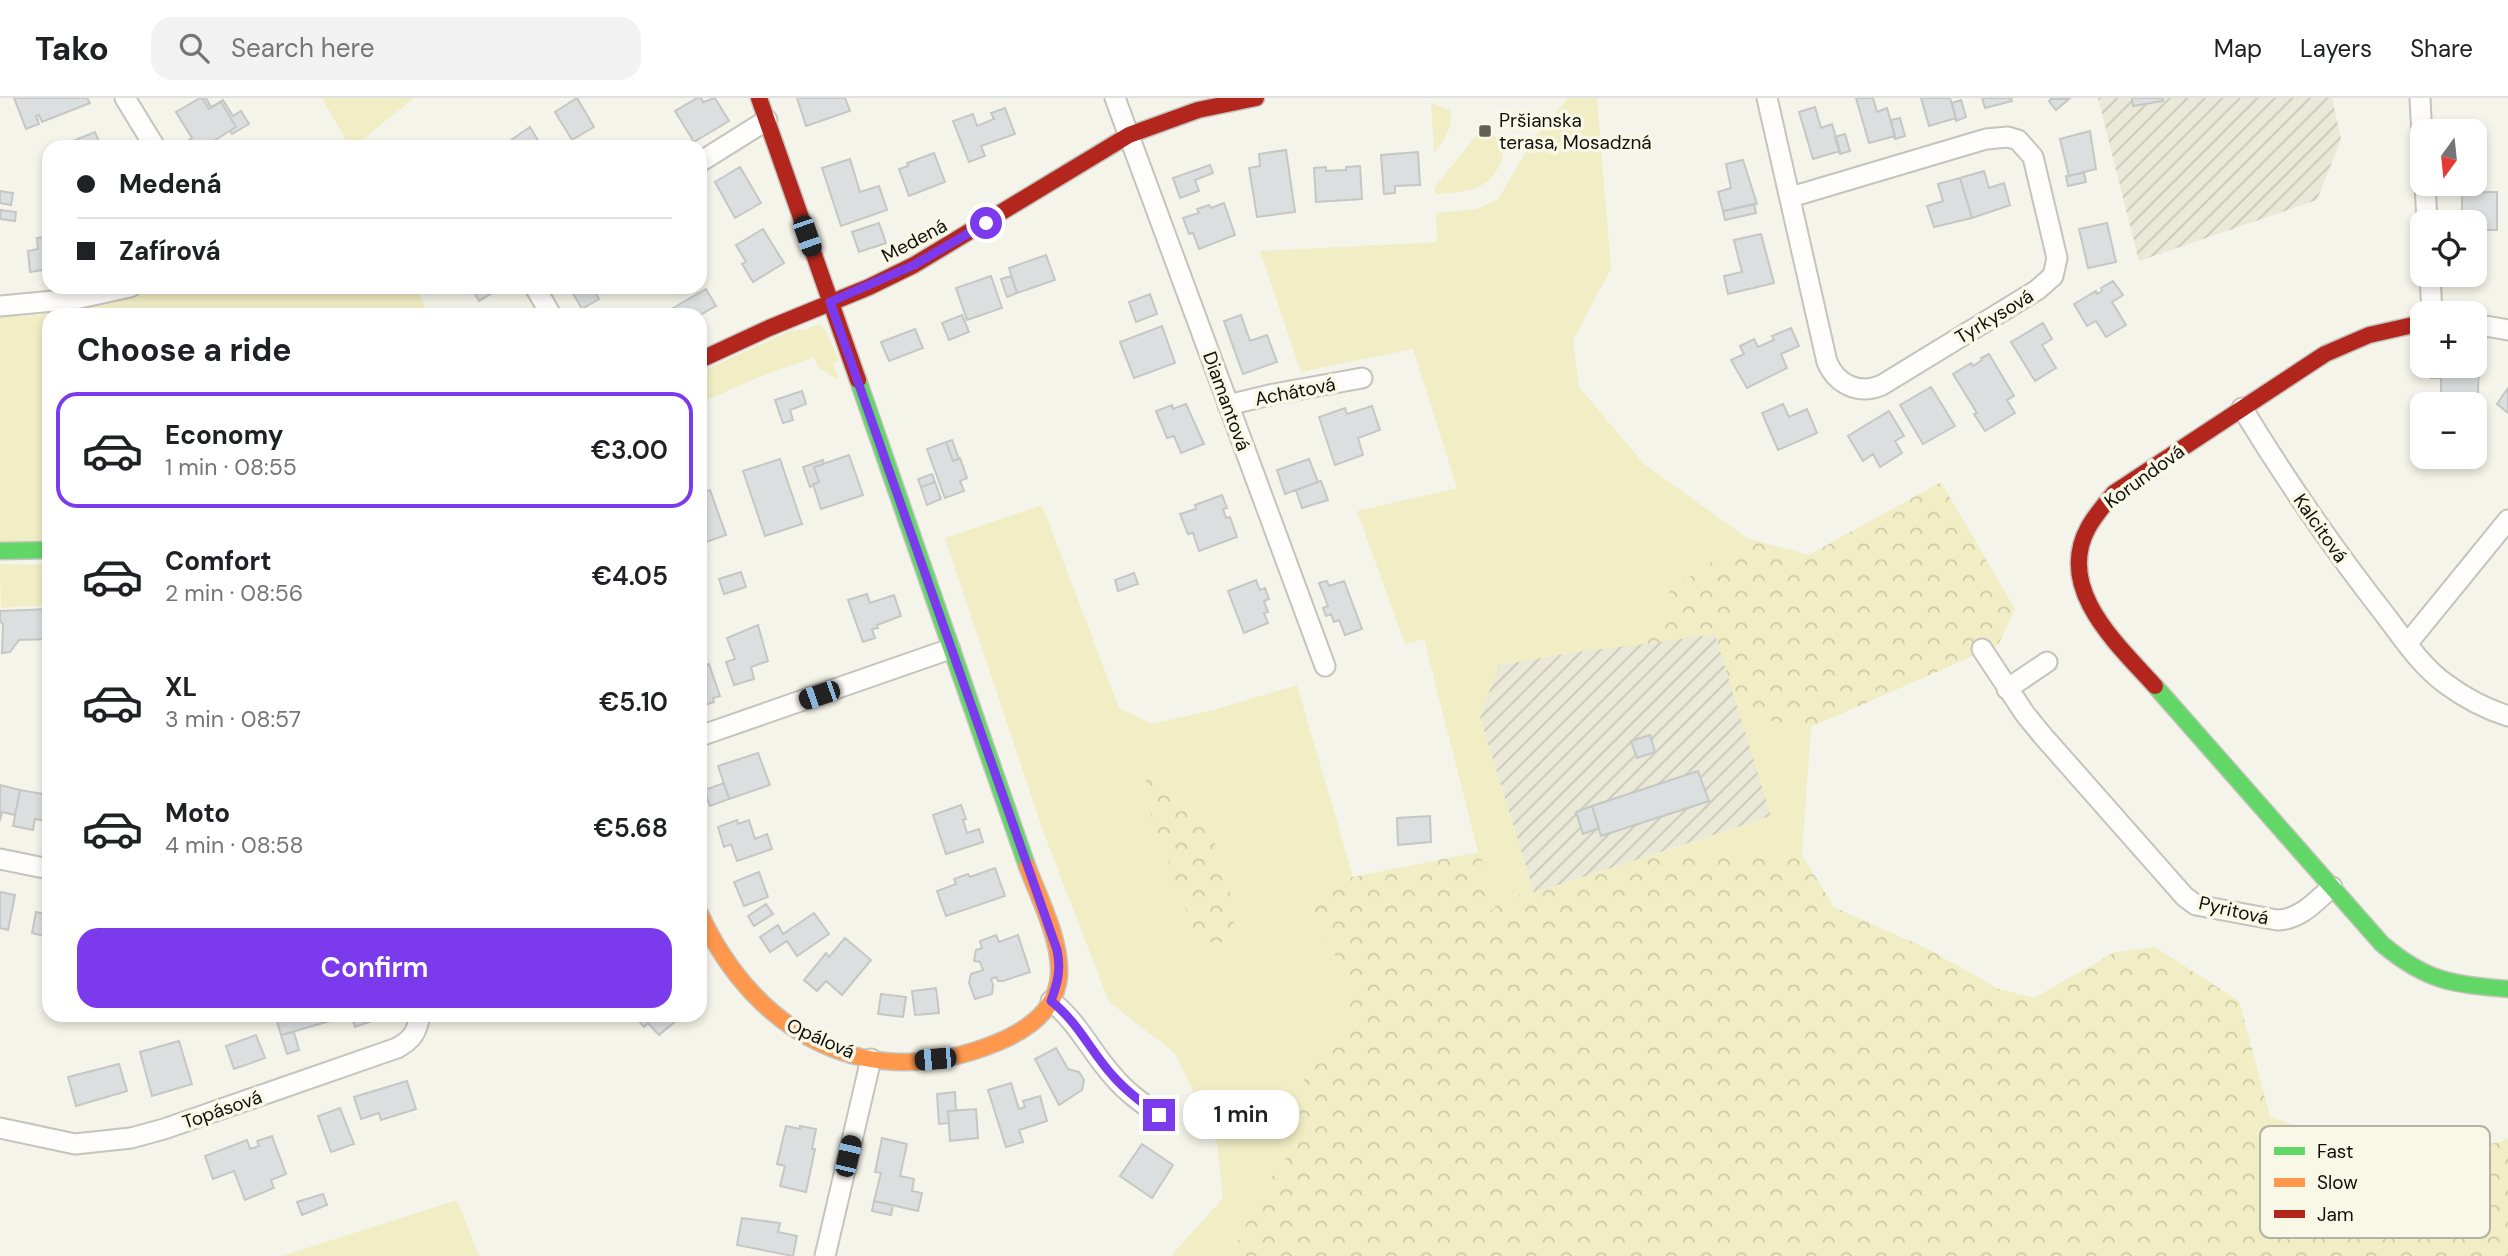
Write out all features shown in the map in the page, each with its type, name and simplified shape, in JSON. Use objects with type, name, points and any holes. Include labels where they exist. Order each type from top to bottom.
[{"type":"street","points":[[125,98],[151,140]]},
{"type":"street","points":[[759,98],[1057,950],[1059,982],[1051,1001],[1074,1023],[1111,1075],[1159,1115]]},
{"type":"street","name":"Diamantová","points":[[1115,98],[1325,666]]},
{"type":"street","name":"Medená","points":[[707,357],[914,265],[1129,135],[1198,110],[1256,98]]},
{"type":"street","name":"Tyrkysová","points":[[1767,98],[1828,362],[1838,380],[1860,389],[1871,389],[1882,384],[2037,290],[2046,284],[2056,268],[2054,242],[2033,157],[2018,140],[2008,137],[1986,139],[1790,197]]},
{"type":"street","points":[[2420,98],[2421,119]]},
{"type":"street","points":[[707,158],[767,121]]},
{"type":"street","points":[[0,306],[75,299],[98,294]]},
{"type":"street","name":"Korundová","points":[[2333,887],[2109,634],[2092,611],[2081,589],[2078,563],[2083,535],[2096,511],[2114,493],[2292,372],[2328,351],[2363,337],[2410,325]]},
{"type":"street","points":[[2487,326],[2508,330]]},
{"type":"street","name":"Achátová","points":[[1228,405],[1362,378]]},
{"type":"street","name":"Kalcitová","points":[[2242,408],[2316,522],[2426,666],[2445,684],[2471,700],[2508,716]]},
{"type":"street","points":[[2407,643],[2508,520]]},
{"type":"street","points":[[0,551],[42,550]]},
{"type":"street","points":[[707,734],[950,649]]},
{"type":"street","name":"Pyritová","points":[[1982,649],[2007,689],[2043,736],[2185,897],[2196,905],[2288,920],[2300,914],[2333,887]]},
{"type":"street","points":[[2007,689],[2046,662]]},
{"type":"street","points":[[0,859],[42,868]]},
{"type":"street","points":[[2333,887],[2382,944],[2403,962],[2454,984],[2508,989]]},
{"type":"street","name":"Opálová","points":[[707,933],[731,972],[766,1009],[826,1045],[871,1059],[912,1061],[975,1050],[1030,1024],[1042,1014],[1051,1001]]},
{"type":"street","name":"Topásová","points":[[0,1128],[75,1144],[131,1138],[397,1048],[410,1041],[418,1022]]},
{"type":"street","name":"Opálová","points":[[825,1256],[871,1059]]},
{"type":"shaded area","points":[[2098,98],[2332,98],[2341,139],[2317,200],[2139,261]]},
{"type":"shaded area","points":[[1715,634],[1772,816],[1534,893],[1480,718],[1498,665]]},
{"type":"green space","points":[[322,98],[414,98],[362,140],[346,140]]},
{"type":"green space","points":[[1568,98],[1597,98],[1611,269],[1573,340],[1579,387],[1644,464],[1747,538],[1670,590],[1645,644],[1498,665],[1480,718],[1534,893],[1506,897],[1480,920],[1490,878],[1478,852],[1424,639],[1405,644],[1357,511],[1457,488],[1413,349],[1301,372],[1260,251],[1437,242],[1436,213],[1476,209],[1498,199],[1534,138]]},
{"type":"green space","points":[[1431,103],[1450,110],[1451,116],[1447,133],[1434,153]]},
{"type":"green space","points":[[1479,132],[1488,132],[1504,141],[1502,158],[1493,176],[1471,190],[1435,194],[1435,187]]},
{"type":"green space","points":[[140,294],[419,294],[426,308],[87,308]]},
{"type":"green space","points":[[42,315],[42,540],[0,542],[0,316]]},
{"type":"green space","points":[[819,324],[826,331],[839,361],[833,363],[838,377],[836,379],[817,366],[814,357],[707,400],[707,369],[793,330],[804,330]]},
{"type":"green space","points":[[1941,482],[2015,609],[1998,645],[1811,727],[1740,716],[1715,634],[1645,644],[1670,590],[1747,538],[1809,555]]},
{"type":"green space","points":[[1042,505],[1119,708],[1152,724],[1217,709],[1297,685],[1353,877],[1319,890],[1311,914],[1353,986],[1347,1019],[1342,1034],[1328,1040],[1305,1067],[1297,1144],[1264,1187],[1231,1256],[1171,1256],[1223,1198],[1217,1143],[1175,1053],[1109,1002],[1043,831],[945,538]]},
{"type":"green space","points":[[0,564],[42,565],[42,605],[1,608]]},
{"type":"green space","points":[[1740,716],[1811,727],[1802,855],[1662,852],[1771,816]]},
{"type":"green space","points":[[1155,769],[1201,812],[1220,855],[1230,892],[1234,925],[1223,942],[1201,942],[1191,923],[1141,788]]},
{"type":"green space","points":[[1478,852],[1490,878],[1481,919],[1506,897],[1534,893],[1662,852],[1802,855],[1834,907],[1926,948],[1999,989],[2034,998],[2115,952],[2155,947],[2239,1001],[2270,1116],[2295,1126],[2260,1126],[2260,1238],[2490,1238],[2490,1144],[2508,1138],[2508,1256],[1231,1256],[1264,1187],[1297,1144],[1305,1067],[1328,1040],[1342,1034],[1347,1019],[1353,986],[1311,914],[1319,890],[1353,877]]},
{"type":"green space","points":[[457,1200],[479,1256],[282,1256]]},
{"type":"building","points":[[14,98],[87,98],[90,103],[42,122],[39,115],[36,116],[39,124],[26,129]]},
{"type":"building","points":[[200,98],[209,109],[221,102],[236,127],[215,140],[189,140],[192,138],[176,112]]},
{"type":"building","points":[[202,98],[206,98],[211,107],[223,100],[233,116],[241,111],[249,124],[232,134],[230,131],[236,127],[221,102],[209,109]]},
{"type":"building","points":[[577,98],[594,127],[572,140],[555,112]]},
{"type":"building","points":[[697,98],[701,98],[703,102],[715,98],[729,121],[697,140],[693,140],[675,111]]},
{"type":"building","points":[[797,98],[845,98],[850,111],[806,126]]},
{"type":"building","points":[[1856,98],[1873,98],[1877,112],[1887,108],[1895,136],[1869,143]]},
{"type":"building","points":[[1921,98],[1950,98],[1956,118],[1929,126]]},
{"type":"building","points":[[1982,98],[2011,98],[2012,101],[1985,108]]},
{"type":"building","points":[[2052,98],[2069,99],[2056,110],[2049,101]]},
{"type":"building","points":[[2132,98],[2163,98],[2163,101],[2133,106]]},
{"type":"building","points":[[1961,100],[1966,117],[1956,121],[1952,103]]},
{"type":"building","points":[[1815,107],[1821,128],[1832,124],[1840,151],[1813,159],[1799,112]]},
{"type":"building","points":[[1005,108],[1015,134],[981,146],[985,156],[969,162],[953,121],[973,114],[977,126],[994,119],[991,113]]},
{"type":"building","points":[[1900,118],[1905,136],[1895,139],[1891,120]]},
{"type":"building","points":[[530,127],[538,140],[511,140]]},
{"type":"building","points":[[2090,131],[2096,169],[2069,176],[2060,139]]},
{"type":"building","points":[[95,132],[98,140],[75,140]]},
{"type":"building","points":[[1845,134],[1850,151],[1840,154],[1835,137]]},
{"type":"building","points":[[1286,150],[1295,212],[1257,217],[1249,168],[1260,166],[1259,154]]},
{"type":"building","points":[[1418,152],[1420,185],[1395,186],[1395,193],[1384,194],[1381,155]]},
{"type":"building","points":[[934,153],[945,182],[909,196],[899,169],[908,166],[907,163]]},
{"type":"building","points":[[850,159],[860,192],[879,186],[887,210],[841,226],[822,168]]},
{"type":"building","points":[[1743,160],[1757,204],[1723,211],[1718,192],[1731,188],[1726,164]]},
{"type":"building","points":[[1210,165],[1213,173],[1195,180],[1199,191],[1180,198],[1173,178]]},
{"type":"building","points":[[1360,166],[1362,199],[1316,202],[1314,168],[1326,167],[1326,171]]},
{"type":"building","points":[[740,167],[761,203],[735,218],[715,182]]},
{"type":"building","points":[[1984,171],[1989,188],[2004,183],[2010,205],[1972,218],[1960,178]]},
{"type":"building","points":[[2084,173],[2086,182],[2068,186],[2066,176]]},
{"type":"building","points":[[1960,178],[1972,218],[1934,227],[1927,206],[1943,201],[1938,184]]},
{"type":"building","points":[[0,191],[13,193],[11,205],[0,203]]},
{"type":"building","points":[[2487,192],[2497,192],[2497,230],[2487,230],[2487,210],[2462,210],[2462,196],[2487,196]]},
{"type":"building","points":[[1224,203],[1235,235],[1199,249],[1183,218],[1199,213],[1197,209]]},
{"type":"building","points":[[1754,204],[1756,213],[1725,220],[1723,211]]},
{"type":"building","points":[[1,210],[16,212],[15,221],[0,219]]},
{"type":"building","points":[[879,223],[886,243],[859,252],[852,232]]},
{"type":"building","points":[[2107,223],[2116,262],[2088,268],[2079,229]]},
{"type":"building","points":[[763,229],[784,263],[753,282],[742,264],[746,262],[736,245]]},
{"type":"building","points":[[1761,234],[1774,283],[1728,294],[1724,276],[1742,272],[1734,240]]},
{"type":"building","points":[[42,237],[42,270],[30,272],[28,251],[38,249],[37,238]]},
{"type":"building","points":[[1046,255],[1055,280],[1017,293],[1009,268]]},
{"type":"building","points":[[991,276],[1002,308],[967,320],[956,288]]},
{"type":"building","points":[[1011,276],[1017,293],[1007,297],[1001,279]]},
{"type":"building","points":[[2113,281],[2123,295],[2112,302],[2126,325],[2106,337],[2096,321],[2087,326],[2074,304],[2096,291],[2097,294],[2102,291],[2101,288]]},
{"type":"building","points":[[707,291],[716,306],[707,311],[707,308],[673,308],[697,294],[707,294]]},
{"type":"building","points":[[475,294],[491,294],[479,301]]},
{"type":"building","points":[[573,294],[596,294],[599,299],[581,308]]},
{"type":"building","points":[[1150,294],[1157,314],[1136,322],[1129,302]]},
{"type":"building","points":[[962,315],[969,332],[949,340],[942,323]]},
{"type":"building","points":[[1241,315],[1250,341],[1267,335],[1277,362],[1243,374],[1224,321]]},
{"type":"building","points":[[2043,323],[2052,339],[2042,345],[2056,368],[2035,381],[2011,342]]},
{"type":"building","points":[[1162,326],[1175,363],[1134,378],[1120,342]]},
{"type":"building","points":[[1791,328],[1799,346],[1781,354],[1787,368],[1747,388],[1731,360],[1744,354],[1740,346],[1754,339],[1758,347],[1774,340],[1772,336]]},
{"type":"building","points":[[915,329],[923,348],[889,361],[881,342]]},
{"type":"building","points":[[1989,354],[2014,396],[2007,400],[2015,413],[1985,431],[1953,374],[1971,363],[1973,366]]},
{"type":"building","points":[[2441,378],[2478,378],[2478,392],[2441,392]]},
{"type":"building","points":[[1931,387],[1955,426],[1923,444],[1900,405]]},
{"type":"building","points":[[2508,388],[2508,413],[2497,404]]},
{"type":"building","points":[[802,391],[806,404],[790,410],[793,420],[783,423],[775,400]]},
{"type":"building","points":[[1186,404],[1204,444],[1181,453],[1174,436],[1167,438],[1156,411],[1172,405],[1173,409]]},
{"type":"building","points":[[1783,404],[1789,417],[1807,409],[1817,433],[1778,450],[1762,413]]},
{"type":"building","points":[[1372,406],[1380,430],[1358,438],[1363,455],[1335,465],[1319,417],[1345,408],[1347,414]]},
{"type":"building","points":[[1889,411],[1904,436],[1895,441],[1902,453],[1880,467],[1873,454],[1863,461],[1848,436]]},
{"type":"building","points":[[952,440],[959,459],[953,461],[946,442]]},
{"type":"building","points":[[946,442],[953,461],[960,458],[967,478],[960,481],[964,491],[945,498],[927,449]]},
{"type":"building","points":[[849,455],[863,495],[821,509],[813,484],[819,482],[814,467]]},
{"type":"building","points":[[780,459],[802,524],[765,536],[743,471]]},
{"type":"building","points":[[1309,459],[1318,482],[1285,494],[1277,470]]},
{"type":"building","points":[[823,460],[824,464],[814,467],[819,482],[810,487],[803,467]]},
{"type":"building","points":[[932,474],[935,482],[921,487],[918,479]]},
{"type":"building","points":[[1321,481],[1328,500],[1302,508],[1296,490]]},
{"type":"building","points":[[935,482],[941,499],[927,505],[921,487]]},
{"type":"building","points":[[710,490],[726,535],[707,542],[707,491]]},
{"type":"building","points":[[1222,495],[1227,508],[1223,509],[1226,518],[1230,517],[1237,537],[1199,551],[1193,533],[1188,534],[1180,514]]},
{"type":"building","points":[[741,572],[746,587],[724,594],[719,579]]},
{"type":"building","points":[[1134,573],[1138,584],[1118,591],[1115,580]]},
{"type":"building","points":[[1256,580],[1260,590],[1265,588],[1269,599],[1264,601],[1268,612],[1264,613],[1268,623],[1244,633],[1228,591]]},
{"type":"building","points":[[1327,581],[1329,586],[1344,581],[1362,629],[1345,635],[1339,620],[1334,622],[1331,614],[1326,616],[1323,608],[1328,606],[1319,583]]},
{"type":"building","points":[[867,594],[870,603],[894,595],[901,616],[877,625],[878,628],[872,629],[875,638],[863,642],[848,600]]},
{"type":"building","points":[[42,609],[42,639],[19,640],[10,652],[2,653],[3,624],[0,621],[0,611]]},
{"type":"building","points":[[758,625],[768,661],[751,667],[754,679],[734,685],[726,662],[735,659],[727,638]]},
{"type":"building","points":[[709,664],[720,696],[707,704]]},
{"type":"building","points":[[1650,735],[1655,752],[1637,758],[1631,741]]},
{"type":"building","points":[[758,753],[770,785],[729,799],[718,766]]},
{"type":"building","points":[[1698,771],[1709,801],[1601,836],[1592,806]]},
{"type":"building","points":[[724,783],[729,799],[710,806],[707,789]]},
{"type":"building","points":[[0,785],[20,790],[15,815],[2,812],[0,821]]},
{"type":"building","points":[[20,790],[42,794],[42,820],[35,819],[33,830],[13,826]]},
{"type":"building","points":[[961,805],[967,833],[979,829],[983,842],[946,854],[933,815]]},
{"type":"building","points":[[1592,806],[1599,828],[1583,834],[1576,812]]},
{"type":"building","points":[[1430,816],[1431,842],[1398,845],[1397,818]]},
{"type":"building","points":[[737,820],[738,824],[749,820],[755,839],[767,834],[772,849],[737,861],[731,844],[724,847],[718,827]]},
{"type":"building","points":[[995,868],[1005,896],[946,916],[937,891],[956,884],[954,879],[968,874],[970,877]]},
{"type":"building","points":[[759,872],[768,897],[744,906],[734,882]]},
{"type":"building","points":[[0,892],[15,895],[8,930],[0,928]]},
{"type":"building","points":[[766,904],[773,914],[754,926],[748,916]]},
{"type":"building","points":[[36,912],[42,913],[42,936],[32,933]]},
{"type":"building","points":[[814,913],[829,934],[797,956],[787,941],[770,952],[760,937],[778,925],[783,934]]},
{"type":"building","points":[[996,935],[999,942],[1018,935],[1030,972],[1003,981],[998,981],[996,977],[991,979],[992,994],[975,999],[969,983],[971,974],[983,970],[980,962],[974,961],[976,950],[982,948],[980,941]]},
{"type":"building","points":[[845,938],[871,960],[842,995],[826,981],[817,991],[804,980],[826,953],[829,957]]},
{"type":"building","points":[[936,988],[939,1013],[915,1015],[912,991]]},
{"type":"building","points":[[881,994],[906,997],[903,1017],[878,1014]]},
{"type":"building","points":[[277,1022],[326,1022],[281,1035]]},
{"type":"building","points":[[353,1022],[369,1022],[355,1027]]},
{"type":"building","points":[[640,1022],[675,1022],[659,1035],[648,1023],[644,1027]]},
{"type":"building","points":[[294,1032],[299,1050],[287,1054],[281,1035]]},
{"type":"building","points":[[256,1035],[265,1058],[234,1069],[226,1046]]},
{"type":"building","points":[[179,1041],[192,1084],[152,1096],[140,1052]]},
{"type":"building","points":[[1056,1048],[1068,1069],[1079,1072],[1084,1080],[1082,1090],[1059,1105],[1035,1059]]},
{"type":"building","points":[[119,1064],[127,1091],[76,1106],[68,1077]]},
{"type":"building","points":[[407,1081],[416,1109],[381,1120],[379,1113],[361,1119],[354,1097]]},
{"type":"building","points":[[1011,1083],[1019,1109],[1025,1107],[1023,1101],[1040,1096],[1047,1121],[1019,1130],[1023,1142],[1006,1147],[988,1090]]},
{"type":"building","points":[[955,1092],[956,1111],[948,1111],[949,1123],[939,1124],[937,1094]]},
{"type":"building","points":[[340,1108],[354,1144],[331,1152],[318,1116]]},
{"type":"building","points":[[976,1109],[978,1138],[950,1141],[948,1111]]},
{"type":"building","points":[[786,1126],[816,1129],[812,1149],[815,1149],[806,1192],[780,1186],[785,1166],[777,1164]]},
{"type":"building","points":[[272,1136],[286,1174],[271,1180],[274,1188],[245,1200],[234,1171],[213,1179],[205,1156],[247,1140],[250,1149],[259,1146],[257,1141]]},
{"type":"building","points":[[882,1138],[907,1144],[900,1176],[914,1179],[912,1191],[922,1193],[918,1211],[874,1201],[881,1173],[875,1172]]},
{"type":"building","points":[[1142,1144],[1173,1165],[1152,1198],[1120,1176]]},
{"type":"building","points":[[323,1194],[327,1205],[302,1215],[297,1202]]},
{"type":"building","points":[[874,1201],[893,1205],[891,1215],[872,1211]]},
{"type":"building","points":[[742,1218],[780,1223],[778,1232],[797,1236],[793,1256],[737,1245]]},
{"type":"traffic: fast","points":[[858,380],[1027,866]]},
{"type":"traffic: fast","points":[[0,551],[42,550]]},
{"type":"traffic: fast","points":[[2155,686],[2382,944],[2427,974],[2455,983],[2508,989]]},
{"type":"traffic: slow","points":[[707,926],[724,956],[752,992],[784,1022],[821,1043],[860,1057],[903,1062],[949,1058],[996,1043],[1026,1027],[1043,1013],[1055,994],[1058,983],[1058,954],[1050,923],[1027,866]]},
{"type":"traffic: jam","points":[[759,98],[858,380]]},
{"type":"traffic: jam","points":[[707,357],[914,265],[1129,135],[1198,110],[1256,98]]},
{"type":"traffic: jam","points":[[2155,686],[2109,634],[2085,594],[2079,573],[2080,551],[2088,528],[2097,514],[2114,493],[2325,354],[2369,335],[2410,326]]},
{"type":"place","name":"Pršianska terasa, Mosadzná","points":[[1485,131]]},
{"type":"route","points":[[986,223],[914,265],[830,302],[1057,950],[1059,982],[1051,1001],[1065,1011],[1111,1075],[1159,1115]]}]
